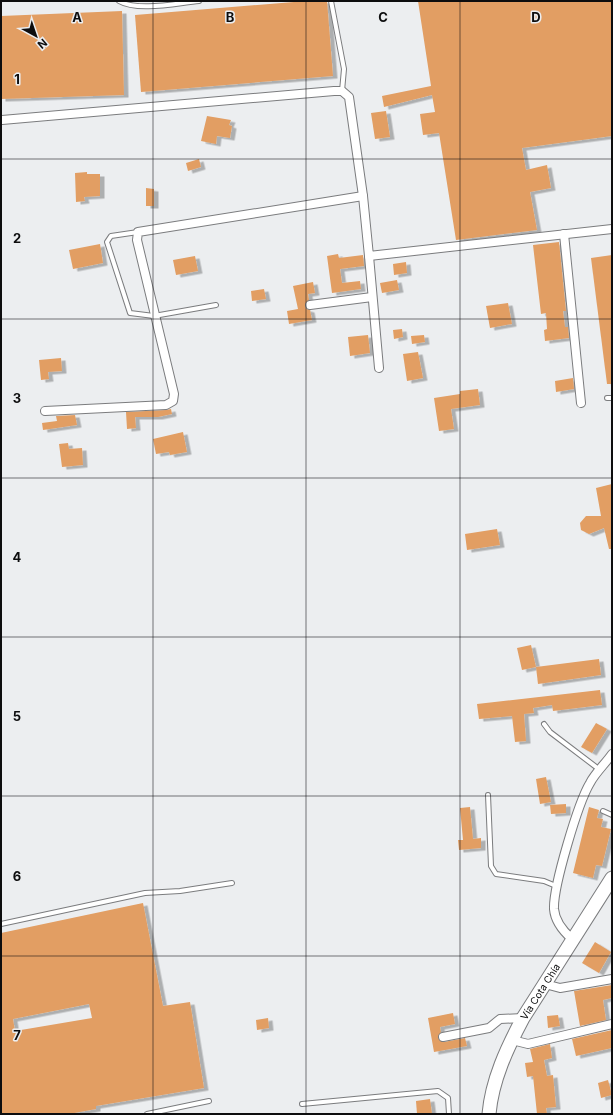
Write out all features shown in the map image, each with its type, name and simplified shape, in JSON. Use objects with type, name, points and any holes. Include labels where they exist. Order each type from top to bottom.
[{"type":"main road","name":"Vía Cota Chía","points":[[489,1114],[491,1093],[512,1040],[523,1018],[612,878]]},
{"type":"street","points":[[2,120],[334,91],[342,92],[348,97],[363,196],[379,368]]},
{"type":"street","points":[[45,411],[166,405],[172,401],[174,394],[154,316],[137,240],[138,232],[363,196]]},
{"type":"street","points":[[369,256],[612,229]]},
{"type":"street","points":[[564,234],[581,403]]},
{"type":"street","points":[[310,305],[372,297]]},
{"type":"street","points":[[572,939],[563,931],[558,922],[554,909],[557,886],[579,806],[590,782],[612,754]]},
{"type":"street","points":[[545,984],[560,988],[612,979]]},
{"type":"street","points":[[443,1037],[489,1028],[500,1019],[523,1018]]},
{"type":"street","points":[[512,1040],[528,1044],[612,1024]]},
{"type":"lane","points":[[119,1],[140,6],[199,1]]},
{"type":"lane","points":[[331,1],[344,69],[342,92]]},
{"type":"lane","points":[[138,232],[111,236],[107,242],[128,312],[154,316],[216,305]]},
{"type":"lane","points":[[544,724],[550,732],[600,770]]},
{"type":"lane","points":[[488,795],[491,866],[496,874],[544,881],[557,886]]},
{"type":"lane","points":[[602,811],[612,815]]},
{"type":"lane","points":[[1,924],[145,893],[180,891],[232,883]]},
{"type":"lane","points":[[302,1104],[438,1091],[448,1098],[449,1114]]},
{"type":"lane","points":[[147,1114],[209,1101]]},
{"type":"building","points":[[306,1],[327,1],[333,76],[141,92],[135,15]]},
{"type":"building","points":[[418,1],[612,1],[612,136],[522,148],[526,170],[547,165],[551,188],[530,192],[537,230],[456,240],[439,133],[423,135],[420,114],[435,112],[432,95],[384,107],[382,96],[431,86]]},
{"type":"building","points":[[122,11],[124,95],[1,99],[1,16]]},
{"type":"building","points":[[386,111],[390,137],[375,139],[371,113]]},
{"type":"building","points":[[207,116],[231,120],[229,125],[232,126],[230,138],[217,136],[216,144],[201,141]]},
{"type":"building","points":[[199,159],[201,167],[188,171],[186,163]]},
{"type":"building","points":[[87,172],[87,174],[100,174],[100,196],[84,197],[85,201],[76,202],[75,173]]},
{"type":"building","points":[[146,188],[154,189],[154,206],[146,206]]},
{"type":"building","points":[[559,242],[566,311],[563,311],[565,327],[568,327],[569,338],[545,341],[544,330],[547,329],[546,313],[541,314],[533,245]]},
{"type":"building","points":[[100,244],[103,263],[73,269],[69,250]]},
{"type":"building","points":[[338,254],[339,258],[363,255],[364,266],[340,269],[342,283],[360,281],[361,289],[332,293],[327,256]]},
{"type":"building","points":[[612,255],[612,384],[607,384],[591,258]]},
{"type":"building","points":[[195,256],[198,271],[176,275],[173,260]]},
{"type":"building","points":[[406,262],[407,273],[394,275],[393,264]]},
{"type":"building","points":[[397,280],[399,290],[382,293],[380,283]]},
{"type":"building","points":[[313,282],[315,293],[308,294],[309,300],[305,305],[306,309],[310,310],[312,320],[289,324],[287,311],[298,309],[293,286]]},
{"type":"building","points":[[264,289],[266,299],[252,301],[251,291]]},
{"type":"building","points":[[508,303],[512,324],[490,328],[486,306]]},
{"type":"building","points":[[402,329],[403,337],[394,339],[393,330]]},
{"type":"building","points":[[368,335],[370,353],[350,356],[348,337]]},
{"type":"building","points":[[424,335],[425,342],[412,344],[411,336]]},
{"type":"building","points":[[418,352],[423,378],[407,381],[403,354]]},
{"type":"building","points":[[61,358],[62,371],[48,372],[49,379],[41,380],[39,360]]},
{"type":"building","points":[[573,378],[574,389],[556,392],[555,381]]},
{"type":"building","points":[[478,389],[480,405],[451,409],[454,429],[439,431],[434,398],[460,394],[460,391]]},
{"type":"building","points":[[171,409],[172,414],[158,417],[135,417],[136,428],[127,429],[126,412]]},
{"type":"building","points":[[75,415],[77,425],[43,430],[42,423],[57,421],[56,416]]},
{"type":"building","points":[[183,432],[187,452],[170,455],[169,452],[156,454],[153,439]]},
{"type":"building","points":[[68,443],[69,449],[82,448],[83,465],[62,467],[59,444]]},
{"type":"building","points":[[612,484],[612,549],[609,549],[604,528],[589,534],[581,530],[580,523],[586,516],[601,516],[596,488]]},
{"type":"building","points":[[497,529],[500,545],[467,550],[465,534]]},
{"type":"building","points":[[531,645],[536,667],[522,670],[517,648]]},
{"type":"building","points":[[599,659],[601,675],[538,684],[536,667]]},
{"type":"building","points":[[600,690],[602,705],[553,711],[552,705],[533,708],[534,713],[524,714],[526,741],[515,742],[512,716],[479,719],[477,704]]},
{"type":"building","points":[[596,723],[607,729],[592,753],[581,747]]},
{"type":"building","points":[[546,777],[551,802],[540,804],[536,779]]},
{"type":"building","points":[[566,804],[566,813],[551,814],[550,805]]},
{"type":"building","points":[[470,807],[473,839],[481,838],[481,848],[459,850],[458,840],[463,840],[460,808]]},
{"type":"building","points":[[589,807],[599,810],[597,818],[603,819],[601,827],[611,829],[602,866],[596,865],[593,878],[573,873]]},
{"type":"building","points":[[143,903],[163,1006],[190,1002],[204,1088],[96,1106],[96,1109],[69,1114],[1,1114],[1,933]],"holes":[[[89,1004],[92,1018],[15,1031],[13,1019]]]},
{"type":"building","points":[[595,942],[611,952],[599,973],[582,963]]},
{"type":"building","points":[[612,985],[612,998],[603,1000],[606,1020],[580,1026],[574,991]]},
{"type":"building","points":[[453,1013],[455,1024],[440,1027],[441,1032],[438,1038],[444,1042],[465,1038],[467,1046],[434,1052],[428,1018]]},
{"type":"building","points":[[558,1015],[560,1026],[548,1028],[547,1016]]},
{"type":"building","points":[[268,1018],[269,1028],[257,1030],[256,1020]]},
{"type":"building","points":[[612,1030],[612,1048],[576,1056],[572,1039]]},
{"type":"building","points":[[550,1044],[552,1058],[544,1060],[547,1076],[553,1075],[556,1107],[546,1108],[547,1114],[537,1114],[533,1076],[527,1077],[525,1063],[533,1062],[530,1049]]},
{"type":"building","points":[[608,1080],[612,1095],[601,1098],[598,1083]]},
{"type":"building","points":[[430,1099],[432,1114],[417,1114],[416,1101]]}]
